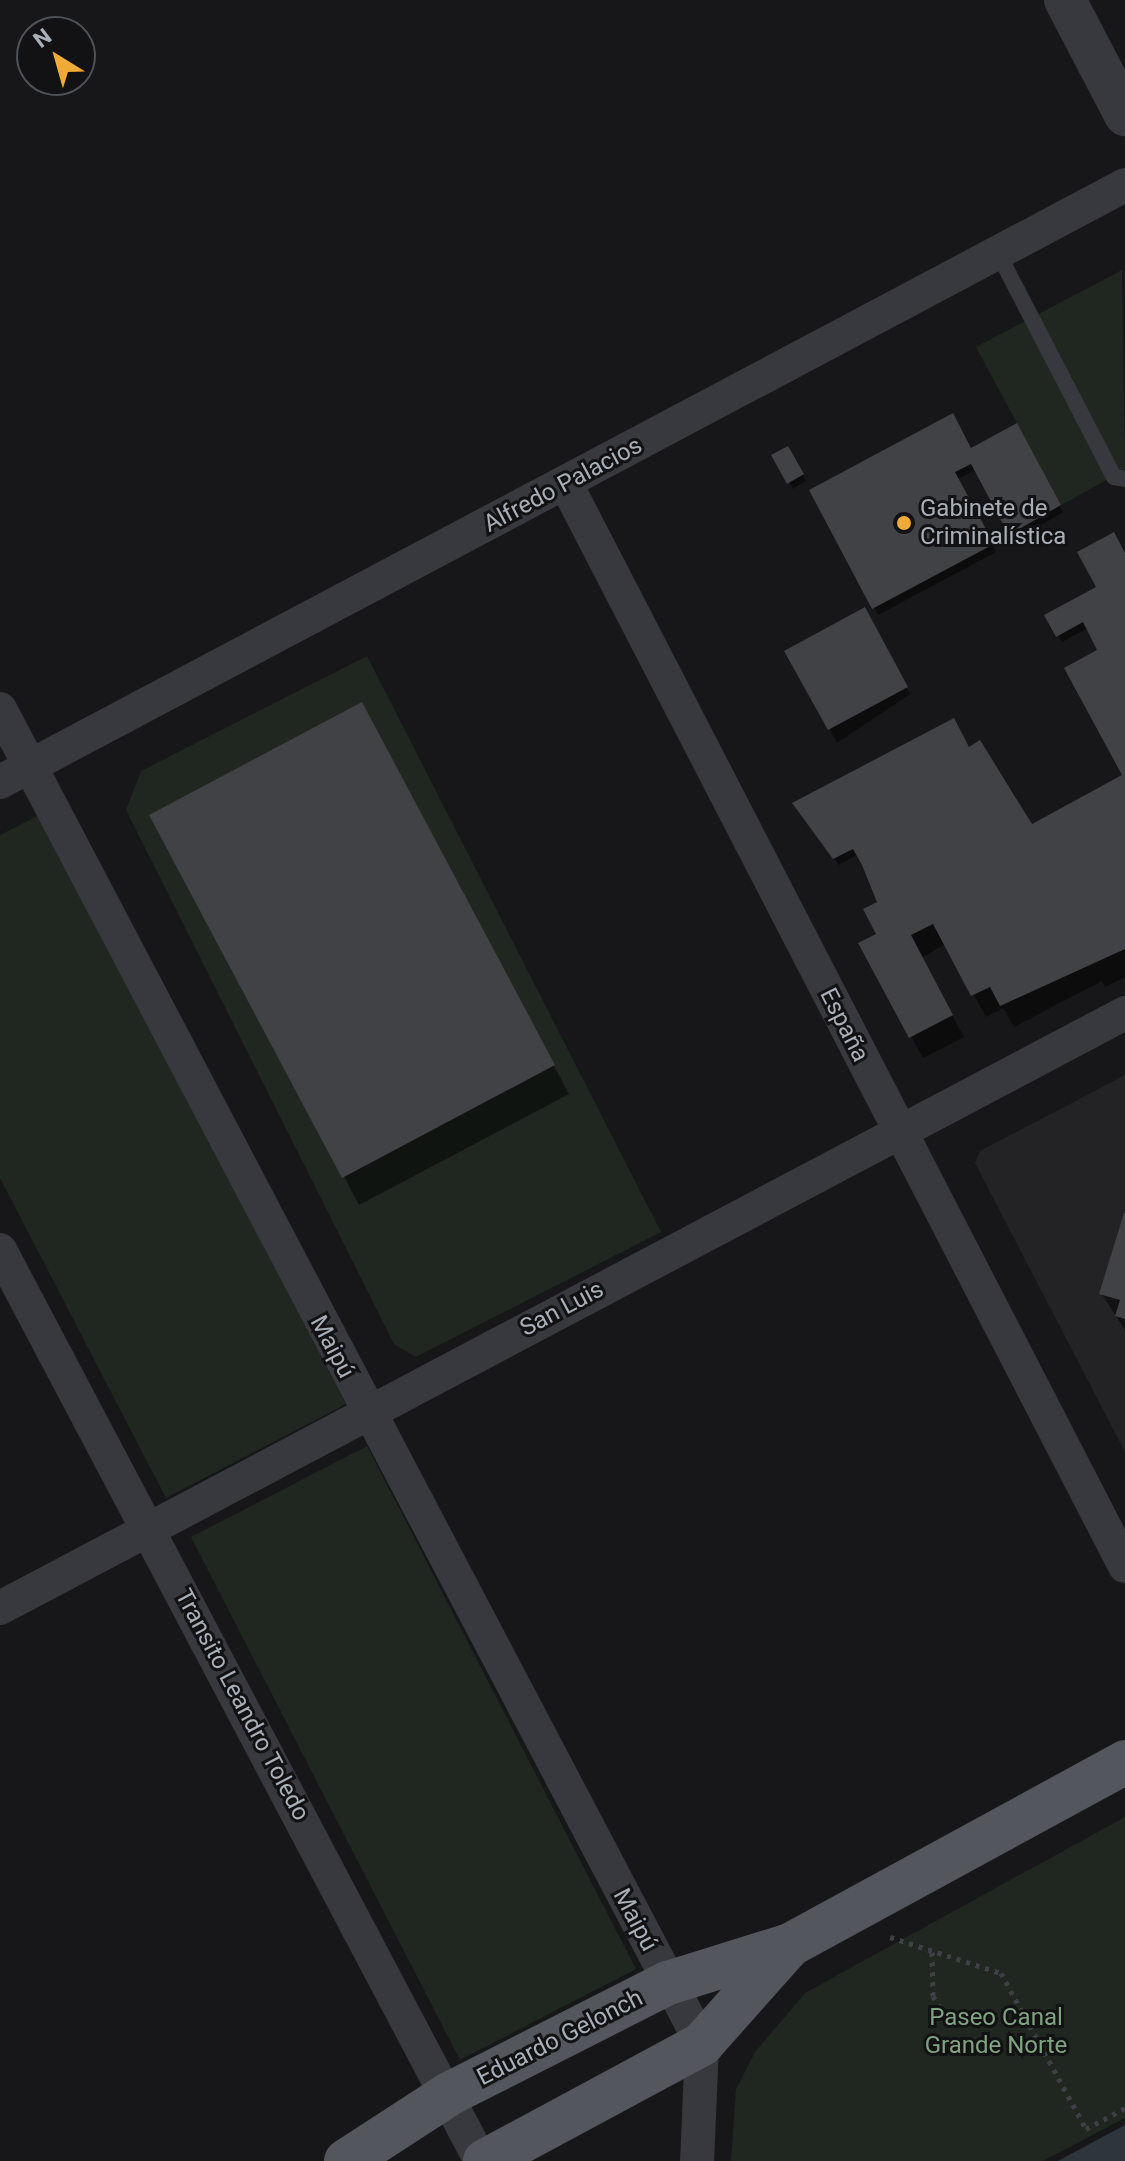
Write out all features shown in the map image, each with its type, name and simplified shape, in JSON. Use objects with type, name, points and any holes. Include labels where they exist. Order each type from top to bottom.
[{"type":"main road","name":"Eduardo Gelonch","points":[[346,2161],[449,2094],[668,1983],[790,1945],[1125,1762]]},
{"type":"main road","name":"Eduardo Gelonch","points":[[483,2161],[702,2044],[790,1945]]},
{"type":"street","points":[[1065,0],[1125,115]]},
{"type":"street","name":"Alfredo Palacios","points":[[0,782],[999,255],[1125,185]]},
{"type":"street","name":"España","points":[[566,484],[1125,1566]]},
{"type":"street","name":"Maipú","points":[[0,709],[367,1413],[702,2044]]},
{"type":"street","name":"San Luis","points":[[0,1608],[147,1526],[1125,1013]]},
{"type":"street","name":"Transito Leandro Toledo","points":[[0,1250],[483,2161]]},
{"type":"street","points":[[697,2161],[702,2044]]},
{"type":"lane","points":[[999,255],[1114,477],[1125,479]]},
{"type":"path","points":[[851,1911],[893,1940],[1001,1973],[1086,2129],[1125,2108]]},
{"type":"path","points":[[932,1952],[933,1996],[943,2012]]},
{"type":"shaded area","points":[[1125,1075],[1125,1452],[975,1163],[980,1151]]},
{"type":"shaded area","points":[[1125,2125],[1125,2161],[1058,2161]]},
{"type":"green space","points":[[1122,270],[1125,470],[1061,505],[976,347]]},
{"type":"green space","points":[[367,656],[661,1232],[416,1357],[394,1344],[126,810],[141,771]]},
{"type":"green space","points":[[39,815],[346,1404],[166,1498],[0,1178],[0,835]]},
{"type":"green space","points":[[367,1446],[636,1969],[460,2060],[191,1537]]},
{"type":"green space","name":"Paseo Canal Grande Norte","points":[[1125,1817],[1125,2118],[1043,2161],[731,2161],[736,2089],[755,2052],[805,1993]]},
{"type":"building","name":"Gabinete de Criminalística","points":[[953,413],[971,448],[1017,423],[1061,505],[1009,535],[971,464],[955,472],[994,544],[872,609],[809,490]]},
{"type":"building","points":[[788,446],[804,474],[787,484],[771,455]]},
{"type":"building","points":[[1114,532],[1125,553],[1125,949],[1000,1006],[990,987],[971,996],[933,924],[911,935],[953,1015],[909,1038],[858,943],[876,934],[863,909],[877,902],[862,865],[853,849],[833,859],[792,803],[954,718],[969,747],[980,740],[1032,824],[1122,775],[1064,668],[1097,650],[1083,622],[1056,637],[1044,615],[1096,587],[1077,552]]},
{"type":"building","points":[[865,607],[908,687],[828,730],[784,651]]},
{"type":"building","points":[[362,702],[555,1065],[342,1178],[149,815]]},
{"type":"building","points":[[1124,1213],[1125,1319],[1115,1316],[1120,1300],[1099,1294]]},
{"type":"place","name":"Gabinete de Criminalística","points":[[904,523]]}]
